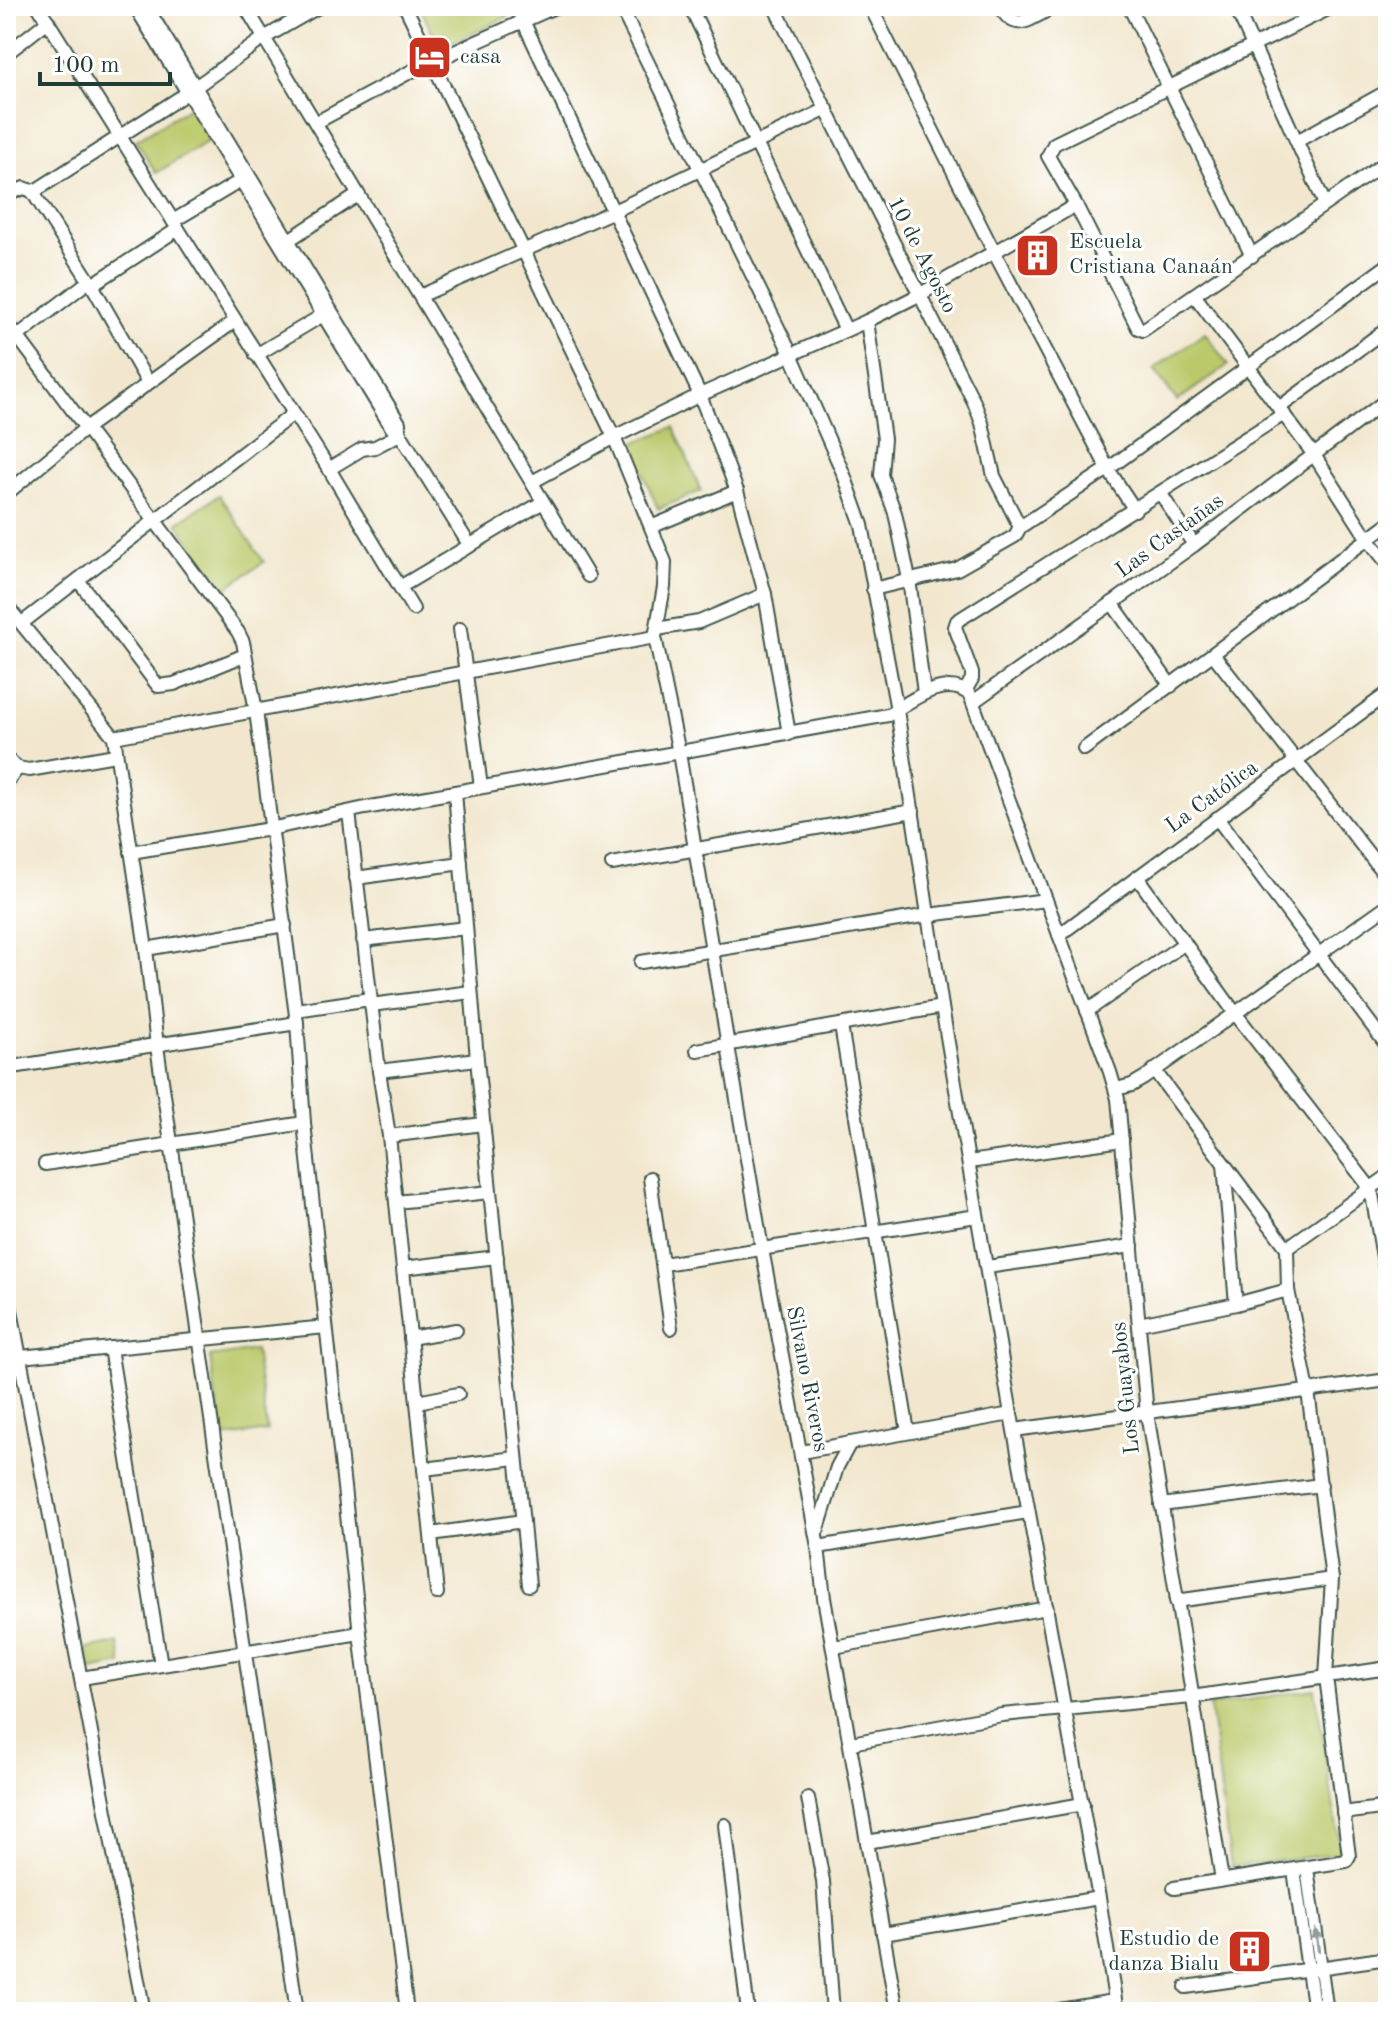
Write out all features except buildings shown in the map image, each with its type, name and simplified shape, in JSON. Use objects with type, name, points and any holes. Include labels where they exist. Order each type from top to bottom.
[{"type":"street","points":[[38,6],[329,469],[413,609]]},
{"type":"street","points":[[135,6],[192,90]]},
{"type":"street","points":[[146,6],[192,90],[326,313],[399,423],[400,433],[470,546]]},
{"type":"street","points":[[245,6],[588,576]]},
{"type":"street","points":[[32,191],[121,137],[264,38],[320,6]]},
{"type":"street","points":[[405,6],[614,437],[651,527],[665,562],[656,633]]},
{"type":"street","points":[[516,6],[700,395],[737,491],[765,594],[789,734]]},
{"type":"street","points":[[317,122],[385,84],[557,6]]},
{"type":"street","points":[[620,6],[791,354],[862,525],[897,710],[977,1216],[1083,1804],[1116,2006],[1047,2012]]},
{"type":"street","points":[[690,6],[846,330]]},
{"type":"street","name":"10 de Agosto","points":[[774,6],[974,402],[994,476],[1020,527]]},
{"type":"street","points":[[870,6],[1108,469],[1135,510]]},
{"type":"street","points":[[1000,6],[1013,23],[1020,23],[1056,6]]},
{"type":"street","points":[[1129,6],[1252,256]]},
{"type":"street","points":[[1235,6],[1325,204]]},
{"type":"street","points":[[1334,6],[1054,144],[1048,156],[1138,328],[1143,330],[1388,161]]},
{"type":"street","points":[[6,54],[48,21]]},
{"type":"street","points":[[1297,141],[1388,91]]},
{"type":"street","points":[[420,296],[614,211],[827,109]]},
{"type":"street","points":[[6,345],[245,178]]},
{"type":"street","points":[[6,195],[24,188],[32,191],[91,283],[148,383]]},
{"type":"street","points":[[285,243],[358,195]]},
{"type":"street","points":[[532,482],[700,395],[919,295],[1076,205]]},
{"type":"street","points":[[873,589],[957,569],[1015,536],[1020,527],[1108,469],[1388,265]]},
{"type":"street","points":[[1195,296],[1282,410],[1388,564]]},
{"type":"street","points":[[256,355],[326,313]]},
{"type":"street","points":[[6,321],[238,632],[245,655],[256,711],[296,1017],[304,1123],[360,1633],[407,2012]]},
{"type":"street","points":[[6,494],[86,428],[235,321]]},
{"type":"street","points":[[867,321],[884,439],[881,475],[895,513],[909,579],[924,693]]},
{"type":"street","points":[[969,696],[972,673],[955,627],[957,621],[1161,494],[1282,410],[1388,328]]},
{"type":"street","name":"Las Castañas","points":[[969,696],[1112,603],[1194,545],[1388,399]]},
{"type":"street","points":[[22,623],[293,414]]},
{"type":"street","points":[[329,469],[362,449],[375,447],[400,433]]},
{"type":"street","points":[[651,527],[737,491]]},
{"type":"street","points":[[1161,494],[1194,545]]},
{"type":"street","points":[[400,587],[543,502]]},
{"type":"street","points":[[1084,749],[1388,524]]},
{"type":"street","points":[[78,580],[158,686],[174,684],[245,655]]},
{"type":"street","points":[[114,737],[656,633],[699,622],[765,594]]},
{"type":"street","points":[[1112,603],[1171,686]]},
{"type":"street","points":[[6,605],[114,737],[297,2012]]},
{"type":"street","points":[[460,629],[481,787]]},
{"type":"street","name":"Silvano Riveros","points":[[656,633],[897,2012]]},
{"type":"street","points":[[1213,654],[1388,879]]},
{"type":"street","points":[[131,852],[888,715],[924,693],[960,688],[969,696]]},
{"type":"street","name":"Los Guayabos","points":[[969,696],[1116,1089],[1147,1413],[1222,1880]]},
{"type":"street","name":"La Católica","points":[[1059,935],[1296,760],[1386,699]]},
{"type":"street","points":[[6,758],[18,768],[29,770],[115,755]]},
{"type":"street","points":[[6,783],[18,768]]},
{"type":"street","points":[[455,792],[483,1124],[529,1585]]},
{"type":"street","points":[[612,864],[913,811]]},
{"type":"street","points":[[349,812],[370,1002],[389,1136],[437,1593]]},
{"type":"street","points":[[1217,818],[1388,1047]]},
{"type":"street","points":[[356,878],[461,863]]},
{"type":"street","points":[[1137,877],[1235,1013],[1371,1189],[1388,1285]]},
{"type":"street","points":[[641,962],[929,915],[1046,900]]},
{"type":"street","points":[[1116,1089],[1132,1085],[1388,905]]},
{"type":"street","points":[[146,949],[285,925]]},
{"type":"street","points":[[363,940],[466,928]]},
{"type":"street","points":[[1087,1011],[1185,943]]},
{"type":"street","points":[[6,1068],[157,1046],[370,1002],[471,992]]},
{"type":"street","points":[[697,1050],[942,1007]]},
{"type":"street","points":[[841,1026],[908,1432]]},
{"type":"street","points":[[379,1071],[477,1059]]},
{"type":"street","points":[[1154,1070],[1287,1248],[1288,1290],[1308,1391],[1332,1579],[1326,1677],[1348,1859],[1174,1888]]},
{"type":"street","points":[[45,1164],[304,1123]]},
{"type":"street","points":[[389,1136],[483,1124]]},
{"type":"street","points":[[969,1162],[1122,1140]]},
{"type":"street","points":[[1224,1161],[1236,1304]]},
{"type":"street","points":[[1287,1248],[1388,1176]]},
{"type":"street","points":[[650,1178],[671,1328]]},
{"type":"street","points":[[396,1202],[490,1192]]},
{"type":"street","points":[[663,1264],[977,1216]]},
{"type":"street","points":[[987,1267],[1132,1246]]},
{"type":"street","points":[[403,1268],[497,1257]]},
{"type":"street","points":[[6,1284],[144,2012]]},
{"type":"street","points":[[1139,1324],[1288,1290]]},
{"type":"street","points":[[20,1357],[326,1327]]},
{"type":"street","points":[[410,1338],[456,1330]]},
{"type":"street","points":[[110,1348],[161,1665]]},
{"type":"street","points":[[1014,1430],[1388,1380]]},
{"type":"street","points":[[417,1402],[458,1394]]},
{"type":"street","points":[[801,1452],[1011,1414]]},
{"type":"street","points":[[850,1443],[833,1478],[817,1542],[1028,1512]]},
{"type":"street","points":[[424,1469],[516,1458]]},
{"type":"street","points":[[1161,1505],[1321,1485]]},
{"type":"street","points":[[431,1534],[523,1521]]},
{"type":"street","points":[[1176,1601],[1332,1579]]},
{"type":"street","points":[[834,1647],[1047,1608]]},
{"type":"street","points":[[81,1678],[360,1633]]},
{"type":"street","points":[[851,1743],[1002,1715],[1192,1697],[1388,1668]]},
{"type":"street","points":[[808,1798],[823,1881],[833,2012]]},
{"type":"street","points":[[867,1842],[1083,1804]]},
{"type":"street","points":[[1343,1813],[1388,1807]]},
{"type":"street","points":[[725,1825],[748,2012]]},
{"type":"street","points":[[1301,1869],[1314,1969],[1314,2012]]},
{"type":"street","points":[[883,1934],[1099,1898]]},
{"type":"street","points":[[1186,1987],[1388,1958]]},
{"type":"street","points":[[1314,1969],[1327,2012]]},
{"type":"green space","points":[[428,6],[502,6],[507,17],[440,49],[421,9]]},
{"type":"green space","points":[[190,107],[210,140],[156,173],[136,140]]},
{"type":"green space","points":[[1205,333],[1228,365],[1177,401],[1154,369]]},
{"type":"green space","points":[[674,427],[701,491],[658,509],[631,444]]},
{"type":"green space","points":[[219,495],[264,562],[223,590],[177,523]]},
{"type":"green space","points":[[255,1350],[267,1431],[222,1438],[210,1357]]},
{"type":"green space","points":[[118,1643],[122,1664],[90,1670],[86,1649]]},
{"type":"green space","points":[[1315,1689],[1341,1853],[1231,1867],[1210,1706]]},
{"type":"place","name":"casa","points":[[429,57]]},
{"type":"place","name":"Escuela Cristiana Canaán","points":[[1038,255]]},
{"type":"place","name":"Estudio de danza Bialu","points":[[1250,1952]]}]
